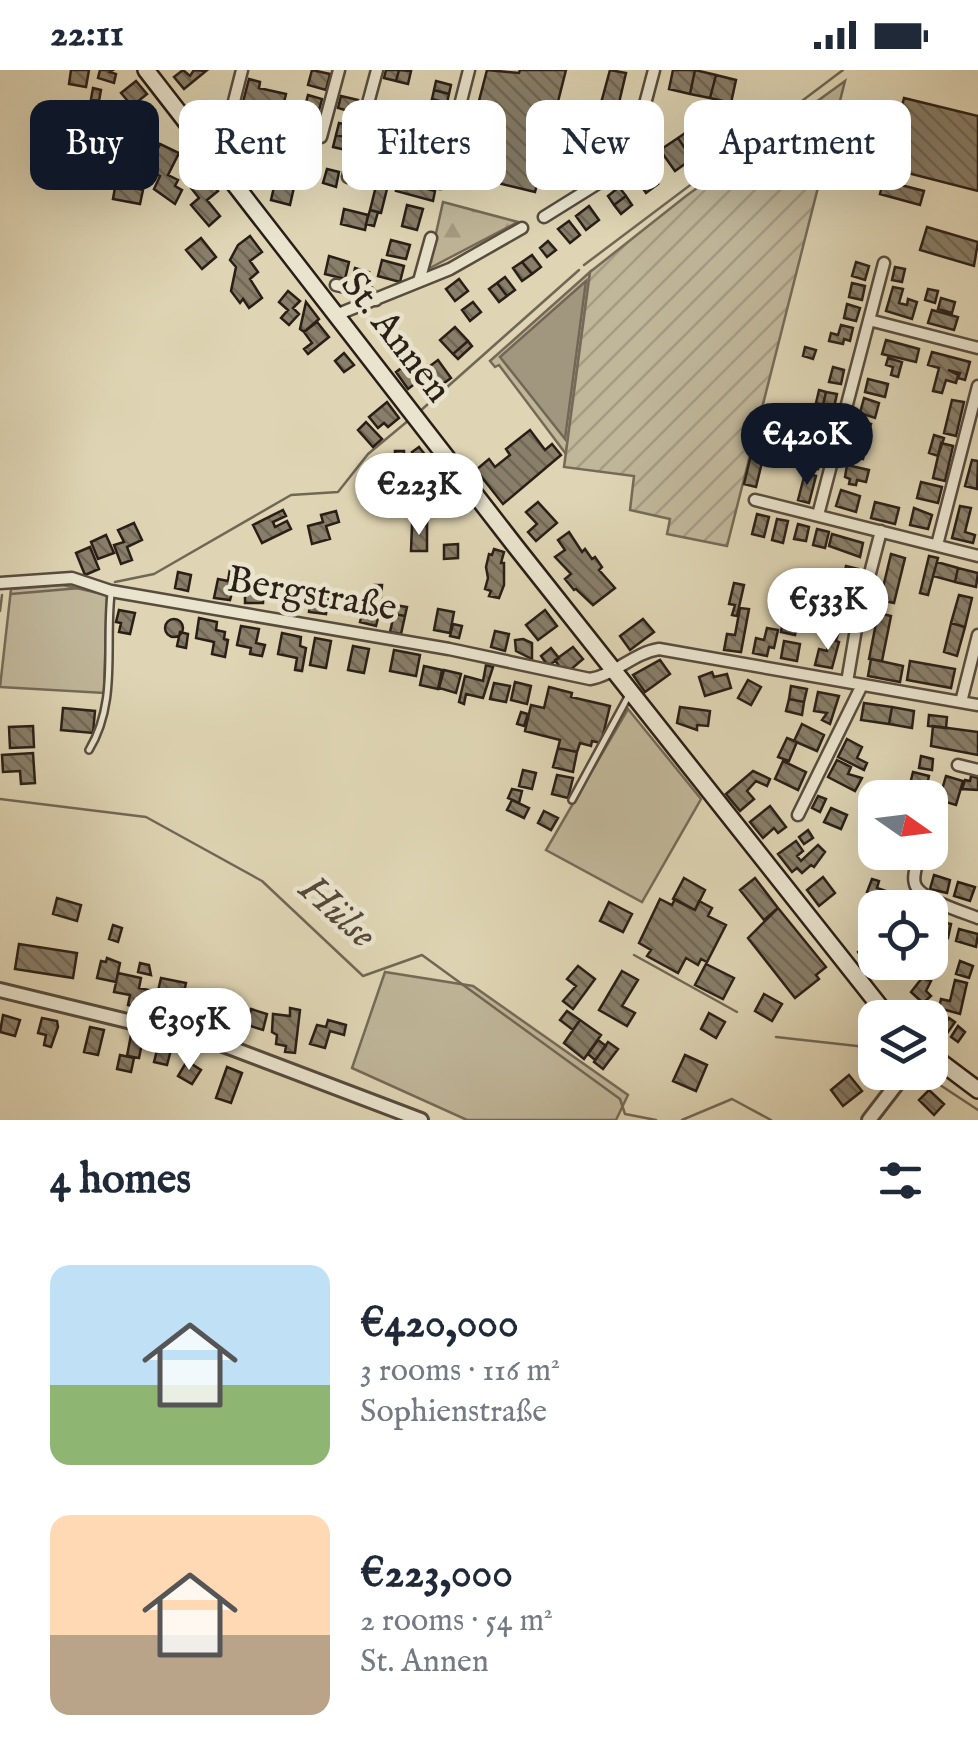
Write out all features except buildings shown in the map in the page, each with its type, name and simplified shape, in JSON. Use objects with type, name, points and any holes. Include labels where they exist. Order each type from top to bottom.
[{"type":"main road","name":"St. Annen","points":[[146,70],[179,112]]},
{"type":"main road","name":"St. Annen","points":[[240,190],[612,670],[875,1000]]},
{"type":"main road","points":[[948,1068],[978,1090]]},
{"type":"street","points":[[234,100],[242,70]]},
{"type":"street","points":[[322,133],[339,70]]},
{"type":"street","points":[[369,100],[377,70]]},
{"type":"street","points":[[462,100],[469,70]]},
{"type":"street","points":[[544,217],[629,164],[654,70]]},
{"type":"street","points":[[336,315],[450,269],[522,228]]},
{"type":"street","points":[[420,281],[431,238]]},
{"type":"street","points":[[818,515],[884,264]]},
{"type":"street","points":[[336,284],[368,292],[376,300]]},
{"type":"street","points":[[870,320],[978,348]]},
{"type":"street","points":[[937,545],[978,386]]},
{"type":"street","points":[[756,500],[978,556]]},
{"type":"street","points":[[847,682],[880,530]]},
{"type":"street","name":"Bergstraße","points":[[0,583],[72,578],[111,591],[449,649],[590,679],[612,670]]},
{"type":"street","points":[[960,702],[978,635]]},
{"type":"street","points":[[612,670],[643,652],[658,649],[978,705]]},
{"type":"street","points":[[798,815],[862,685]]},
{"type":"street","points":[[958,765],[978,770]]},
{"type":"street","points":[[916,870],[916,888],[926,897],[978,918]]},
{"type":"street","points":[[0,990],[218,1043],[421,1120]]},
{"type":"street","points":[[869,1120],[892,1090]]},
{"type":"lane","points":[[89,750],[100,732],[109,694],[111,591]]},
{"type":"lane","points":[[572,800],[631,693]]},
{"type":"green space","points":[[845,81],[840,100],[819,100]]},
{"type":"green space","points":[[694,190],[817,190],[727,546],[667,534],[670,519],[630,510],[634,476],[564,467],[590,272]]},
{"type":"green space","points":[[443,202],[518,222],[428,269]]},
{"type":"green space","points":[[590,272],[566,454],[499,365],[495,367],[490,361]]},
{"type":"green space","points":[[63,585],[107,595],[104,693],[0,687],[11,589]]},
{"type":"green space","points":[[628,709],[701,799],[642,902],[546,850]]},
{"type":"green space","points":[[385,972],[473,986],[628,1095],[616,1120],[467,1120],[352,1068]]},
{"type":"shaded area","points":[[586,281],[565,439],[500,357]]},
{"type":"waterway","points":[[584,265],[843,70]]},
{"type":"waterway","points":[[419,412],[579,270]]},
{"type":"waterway","points":[[115,582],[154,574],[291,495],[338,492],[368,454],[409,420]]},
{"type":"waterway","points":[[11,594],[80,588]]},
{"type":"waterway","points":[[0,611],[2,595]]},
{"type":"waterway","name":"Hülse","points":[[0,799],[146,817],[262,881],[363,976],[422,955],[620,1099],[625,1114],[656,1120]]},
{"type":"waterway","points":[[634,955],[737,1012]]},
{"type":"waterway","points":[[776,1037],[858,1046]]},
{"type":"waterway","points":[[948,1090],[978,1110]]},
{"type":"waterway","name":"Hülse","points":[[682,1120],[732,1099],[771,1120]]}]
